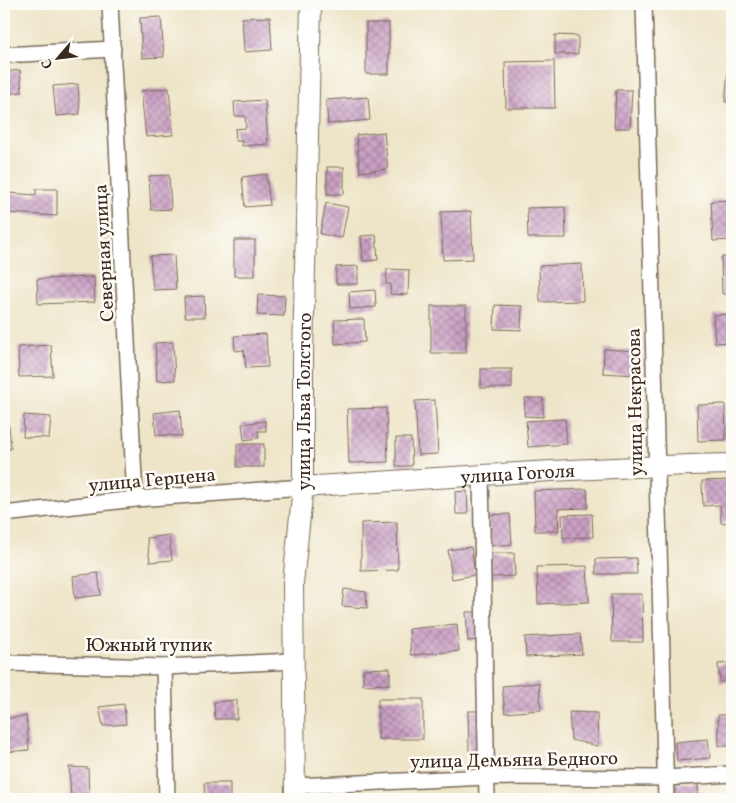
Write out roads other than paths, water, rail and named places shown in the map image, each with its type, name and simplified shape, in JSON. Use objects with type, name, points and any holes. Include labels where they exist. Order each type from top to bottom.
[{"type":"street","name":"Северная улица","points":[[110,4],[135,499]]},
{"type":"street","name":"улица Льва Толстого","points":[[296,792],[293,583],[303,487],[303,346],[311,4]]},
{"type":"street","name":"улица Некрасова","points":[[644,4],[666,799]]},
{"type":"street","points":[[4,55],[113,49]]},
{"type":"street","name":"улица Гоголя","points":[[303,487],[481,474],[732,464]]},
{"type":"street","points":[[481,474],[487,799]]},
{"type":"street","name":"улица Герцена","points":[[4,514],[135,499],[303,487]]},
{"type":"street","name":"Южный тупик","points":[[4,663],[164,667],[294,661]]},
{"type":"street","points":[[164,667],[167,799]]},
{"type":"street","name":"улица Демьяна Бедного","points":[[296,792],[486,777],[666,778],[732,774]]}]
